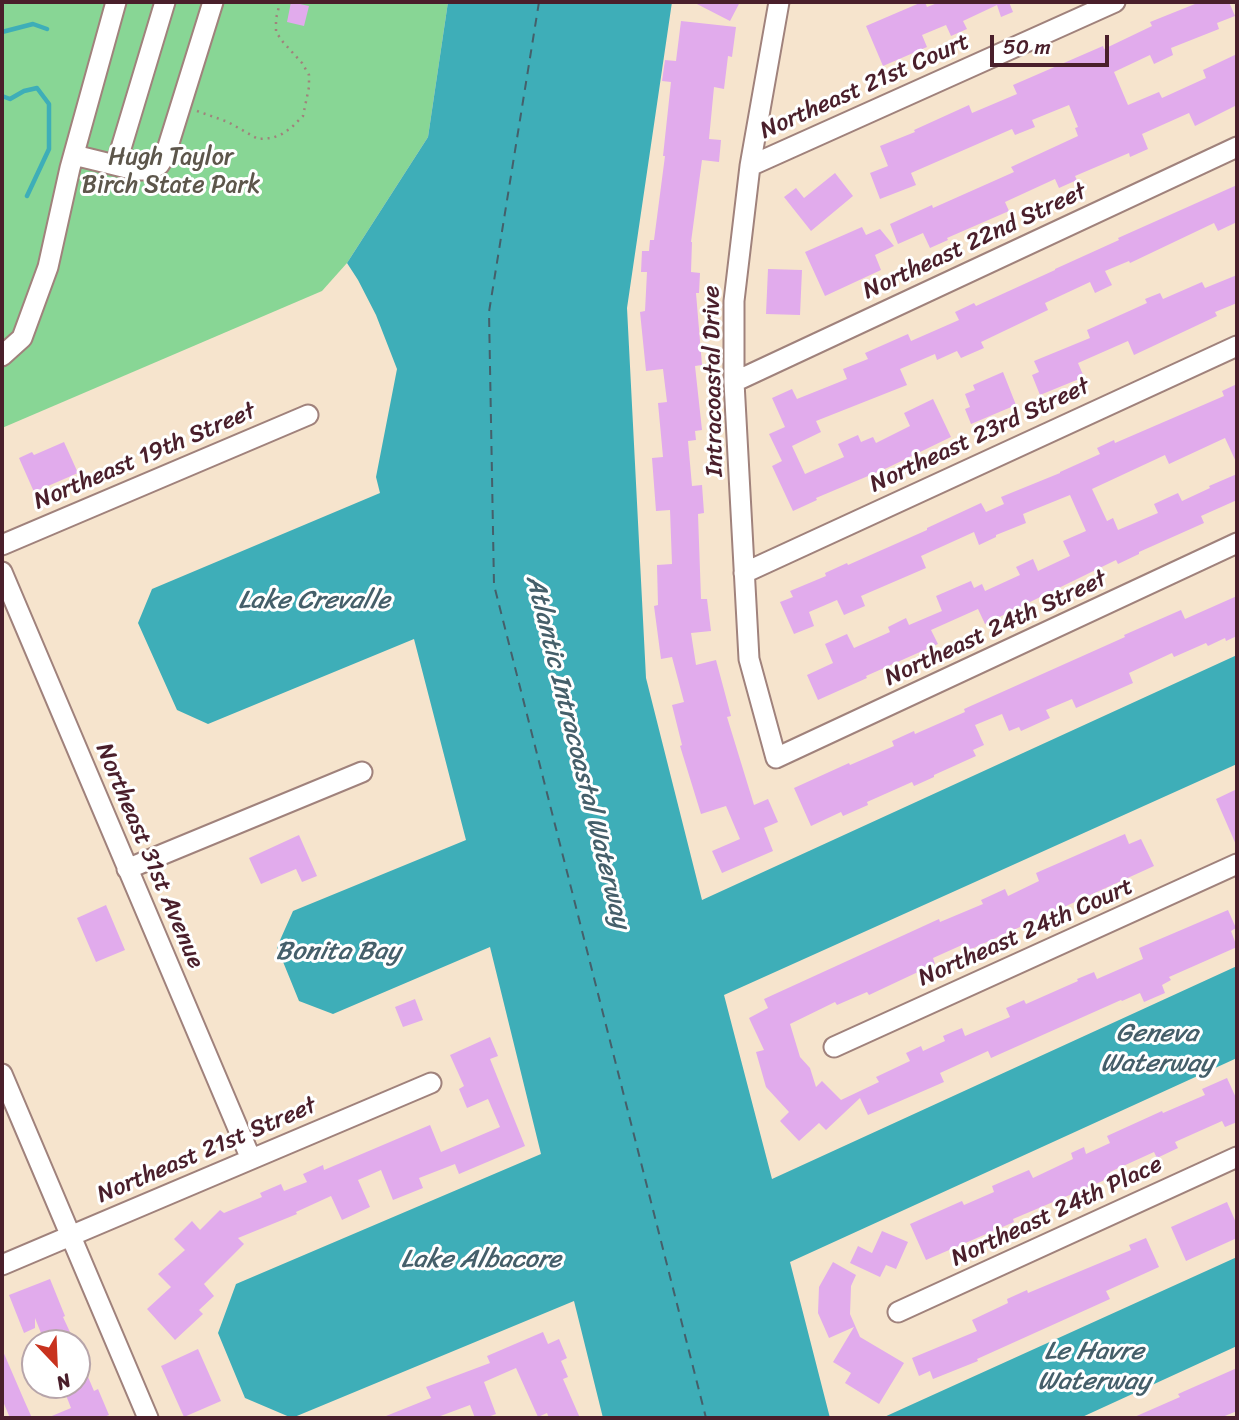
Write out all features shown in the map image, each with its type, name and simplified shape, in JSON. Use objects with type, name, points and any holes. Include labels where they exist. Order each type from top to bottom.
[{"type":"street","points":[[2,356],[22,338],[48,267],[74,155],[116,2]]},
{"type":"street","points":[[117,165],[165,2]]},
{"type":"street","points":[[74,155],[135,170],[149,170],[159,166],[165,156],[213,2]]},
{"type":"street","name":"Intracoastal Drive","points":[[776,758],[750,659],[734,382],[734,302],[750,166],[779,2]]},
{"type":"street","name":"Northeast 21st Court","points":[[750,166],[1115,2]]},
{"type":"street","name":"Northeast 22nd Street","points":[[734,382],[1237,147]]},
{"type":"street","name":"Northeast 23rd Street","points":[[744,572],[1237,346]]},
{"type":"street","name":"Northeast 19th Street","points":[[2,545],[308,415]]},
{"type":"street","name":"Northeast 24th Street","points":[[776,758],[1237,543]]},
{"type":"street","name":"Northeast 31st Avenue","points":[[2,572],[251,1159]]},
{"type":"street","points":[[127,869],[362,772]]},
{"type":"street","name":"Northeast 24th Court","points":[[834,1046],[1237,864]]},
{"type":"street","points":[[2,1074],[148,1418]]},
{"type":"street","name":"Northeast 21st Street","points":[[2,1265],[431,1083]]},
{"type":"street","name":"Northeast 24th Place","points":[[898,1312],[1237,1157]]},
{"type":"path","points":[[181,105],[228,122],[258,139],[282,134],[303,116],[309,75],[276,32],[280,2]]},
{"type":"green space","name":"Hugh Taylor Birch State Park","points":[[2,2],[448,2],[428,137],[347,263],[322,291],[2,428]]},
{"type":"water","points":[[448,2],[672,2],[627,308],[646,678],[702,900],[1237,655],[1237,764],[724,995],[772,1179],[1237,966],[1237,1058],[790,1262],[830,1418],[603,1418],[574,1301],[292,1418],[245,1398],[218,1333],[236,1284],[541,1154],[490,947],[333,1014],[299,1001],[277,947],[293,911],[466,840],[414,639],[208,724],[177,710],[138,623],[152,589],[380,493],[376,477],[397,369],[376,315],[347,263],[428,137]]},
{"type":"water","name":"Le Havre Waterway","points":[[1237,1257],[1237,1346],[1080,1418],[882,1418]]},
{"type":"building","points":[[291,2],[309,6],[304,26],[287,22]]},
{"type":"building","points":[[693,2],[740,2],[730,21]]},
{"type":"building","points":[[925,2],[927,7],[940,2],[1009,2],[1013,12],[1001,17],[997,5],[963,21],[967,29],[951,36],[946,25],[922,35],[927,47],[883,66],[866,26]]},
{"type":"building","points":[[1200,2],[1229,2],[1235,16],[1217,23],[1219,29],[1171,48],[1173,55],[1154,64],[1150,55],[1114,72],[1128,105],[1159,92],[1162,98],[1206,78],[1203,70],[1237,54],[1237,105],[1195,126],[1189,113],[1142,134],[1148,149],[1130,157],[1129,153],[1075,176],[1077,180],[1059,188],[1055,179],[1005,202],[1009,211],[930,248],[923,233],[898,244],[890,224],[1014,172],[1011,167],[1078,136],[1075,128],[1078,127],[1069,105],[1032,120],[1035,127],[1015,135],[1012,129],[911,173],[916,185],[880,199],[870,173],[888,166],[880,146],[969,105],[972,113],[1017,94],[1013,85],[1103,46],[1104,49],[1152,26],[1150,22]]},
{"type":"building","points":[[681,21],[736,27],[732,57],[728,56],[724,89],[714,87],[709,139],[721,140],[719,162],[702,160],[691,242],[691,272],[700,273],[699,293],[696,293],[702,365],[695,366],[702,430],[695,431],[696,440],[688,441],[692,486],[702,485],[704,513],[698,514],[701,599],[707,599],[711,631],[691,633],[696,665],[716,660],[731,716],[727,717],[754,805],[768,799],[778,822],[764,828],[773,851],[722,873],[712,851],[740,839],[726,806],[701,814],[680,746],[682,745],[672,705],[684,702],[672,657],[661,659],[654,606],[658,605],[657,565],[672,564],[670,510],[656,511],[652,458],[663,457],[658,403],[667,402],[663,369],[646,371],[640,312],[645,311],[647,272],[641,272],[642,251],[649,251],[650,240],[654,240],[665,156],[671,82],[662,81],[665,60],[676,61]]},
{"type":"building","points":[[835,173],[853,196],[811,231],[784,197],[796,188],[804,198]]},
{"type":"building","points":[[1237,185],[1237,222],[1218,231],[1214,223],[1130,263],[1129,261],[1105,271],[1112,285],[1095,293],[1090,282],[1045,303],[1048,310],[981,342],[984,348],[961,358],[957,351],[937,360],[935,354],[900,369],[907,385],[816,421],[821,432],[792,446],[805,474],[844,457],[838,444],[858,435],[861,442],[873,437],[876,443],[910,426],[904,413],[933,399],[951,437],[793,511],[772,466],[782,461],[769,434],[785,427],[772,398],[792,389],[797,399],[847,379],[843,369],[868,359],[865,353],[908,334],[911,341],[959,320],[955,312],[974,303],[976,306]]},
{"type":"building","points":[[862,227],[866,235],[880,229],[894,246],[875,255],[881,270],[825,296],[805,252]]},
{"type":"building","points":[[768,269],[802,270],[800,315],[766,314]]},
{"type":"building","points":[[1237,275],[1237,303],[1215,312],[1217,316],[1134,355],[1128,341],[1078,363],[1084,377],[1040,395],[1032,375],[1039,372],[1034,361],[1090,338],[1087,330],[1147,303],[1145,299],[1160,293],[1163,299],[1202,282],[1205,288]]},
{"type":"building","points":[[1003,372],[1016,405],[971,424],[965,409],[970,407],[965,394],[975,390],[973,385]]},
{"type":"building","points":[[1237,384],[1237,464],[1225,438],[1169,464],[1165,455],[1092,489],[1107,521],[1113,518],[1118,530],[1158,513],[1154,504],[1178,493],[1182,501],[1237,474],[1237,500],[1201,516],[1204,523],[1118,564],[1116,560],[985,624],[978,609],[931,630],[938,644],[818,700],[807,675],[833,663],[825,644],[847,634],[854,648],[890,632],[888,627],[906,618],[909,625],[942,611],[936,596],[971,581],[974,588],[982,584],[985,591],[1020,575],[1016,567],[1033,559],[1038,571],[1070,556],[1063,541],[1086,531],[1070,495],[1023,514],[1026,523],[979,545],[974,532],[921,556],[926,568],[861,596],[865,606],[844,615],[837,600],[809,612],[814,626],[794,634],[780,602],[793,597],[790,591],[981,503],[986,512],[1004,504],[1001,497],[1100,454],[1097,448],[1114,440],[1115,443],[1224,396],[1222,391]]},
{"type":"building","points":[[64,442],[78,473],[34,492],[19,458],[32,452],[34,455]]},
{"type":"building","points":[[1237,596],[1237,636],[1208,646],[1206,643],[1174,657],[1172,653],[1129,673],[1133,683],[1076,708],[1072,699],[1046,710],[1050,718],[1021,731],[1019,727],[1009,731],[1002,714],[975,725],[984,745],[973,750],[976,756],[914,786],[912,782],[843,816],[841,812],[811,826],[794,788],[894,746],[892,741],[965,712],[964,709],[1181,610],[1185,619]]},
{"type":"building","points":[[1237,789],[1237,847],[1216,799]]},
{"type":"building","points":[[1125,834],[1129,844],[1141,839],[1154,866],[965,952],[962,945],[933,958],[935,964],[869,995],[867,992],[837,1005],[835,1002],[790,1024],[800,1057],[810,1068],[816,1087],[822,1081],[841,1100],[879,1082],[876,1077],[910,1061],[906,1053],[921,1046],[923,1051],[945,1041],[943,1036],[962,1028],[965,1036],[1010,1017],[1006,1008],[1024,1000],[1026,1004],[1094,972],[1097,979],[1143,959],[1139,948],[1228,910],[1236,928],[1231,931],[1237,947],[1169,977],[1171,980],[1162,985],[1165,993],[1144,1002],[1140,993],[991,1058],[988,1051],[940,1073],[944,1082],[868,1115],[860,1098],[826,1130],[819,1123],[799,1141],[780,1121],[789,1112],[766,1087],[756,1052],[764,1050],[749,1018],[768,1008],[764,999],[939,919],[940,922],[983,904],[981,900],[1005,889],[1008,896],[1039,881],[1036,873]]},
{"type":"building","points":[[299,835],[317,876],[302,882],[296,869],[261,884],[249,858]]},
{"type":"building","points":[[106,905],[125,950],[96,962],[77,918]]},
{"type":"building","points":[[415,999],[423,1020],[403,1027],[395,1007]]},
{"type":"building","points":[[490,1037],[498,1056],[490,1059],[525,1146],[459,1174],[455,1164],[419,1178],[423,1188],[393,1200],[381,1170],[358,1180],[370,1207],[342,1220],[331,1196],[296,1212],[297,1214],[238,1238],[244,1244],[204,1284],[214,1296],[199,1310],[203,1314],[175,1340],[147,1309],[171,1287],[158,1274],[185,1250],[174,1239],[192,1221],[200,1230],[220,1210],[224,1213],[262,1197],[260,1193],[281,1184],[284,1191],[307,1182],[303,1174],[323,1165],[324,1170],[430,1125],[441,1152],[500,1127],[488,1099],[467,1108],[459,1089],[464,1086],[450,1055]]},
{"type":"building","points":[[1227,1078],[1237,1100],[1237,1122],[1225,1127],[1222,1121],[1175,1142],[1178,1148],[1157,1158],[1154,1152],[1110,1172],[1112,1177],[926,1260],[910,1224],[962,1201],[964,1205],[994,1192],[992,1186],[1029,1170],[1033,1178],[1073,1159],[1071,1153],[1084,1147],[1086,1154],[1110,1143],[1107,1136],[1205,1095],[1202,1089]]},
{"type":"building","points":[[1227,1202],[1237,1225],[1237,1238],[1186,1261],[1171,1227]]},
{"type":"building","points":[[882,1231],[908,1242],[896,1269],[886,1265],[880,1277],[850,1263],[858,1246],[872,1253]]},
{"type":"building","points":[[1146,1238],[1159,1267],[1106,1291],[1110,1299],[977,1359],[978,1361],[933,1379],[930,1371],[919,1376],[912,1358],[977,1331],[972,1320],[1008,1303],[1007,1299],[1027,1290],[1028,1293],[1131,1250],[1129,1245]]},
{"type":"building","points":[[833,1262],[856,1275],[851,1286],[850,1314],[860,1337],[904,1363],[879,1404],[845,1383],[851,1373],[833,1362],[854,1327],[829,1338],[818,1313],[819,1287]]},
{"type":"building","points":[[50,1279],[69,1329],[39,1329],[35,1318],[35,1328],[22,1329],[9,1295]]},
{"type":"building","points":[[543,1332],[548,1344],[559,1339],[567,1358],[561,1361],[568,1377],[563,1379],[580,1418],[549,1418],[547,1413],[538,1417],[516,1368],[484,1382],[496,1414],[475,1418],[470,1405],[435,1418],[381,1418],[431,1398],[426,1387],[490,1363],[487,1356]]},
{"type":"building","points":[[2,1349],[21,1393],[21,1399],[24,1399],[32,1418],[10,1418],[2,1399]]},
{"type":"building","points":[[198,1349],[221,1401],[184,1417],[161,1366]]},
{"type":"building","points":[[1237,1368],[1237,1411],[1220,1418],[1132,1418],[1180,1397],[1178,1394]]},
{"type":"building","points":[[91,1384],[94,1391],[98,1389],[109,1415],[101,1418],[47,1418],[71,1408],[67,1399],[91,1399]]},
{"type":"waterway","points":[[2,32],[33,24],[47,29]]},
{"type":"waterway","points":[[2,96],[10,99],[24,91],[37,88],[49,104],[49,149],[27,196]]},
{"type":"ferry route","points":[[539,2],[489,312],[494,585],[706,1418]]},
{"type":"water label","name":"Lake Crevalle","points":[[314,601]]},
{"type":"water label","name":"Atlantic Intracoastal Waterway","points":[[577,752]]},
{"type":"water label","name":"Bonita Bay","points":[[338,952]]},
{"type":"water label","name":"Geneva Waterway","points":[[1157,1049]]},
{"type":"water label","name":"Lake Albacore","points":[[481,1260]]}]
